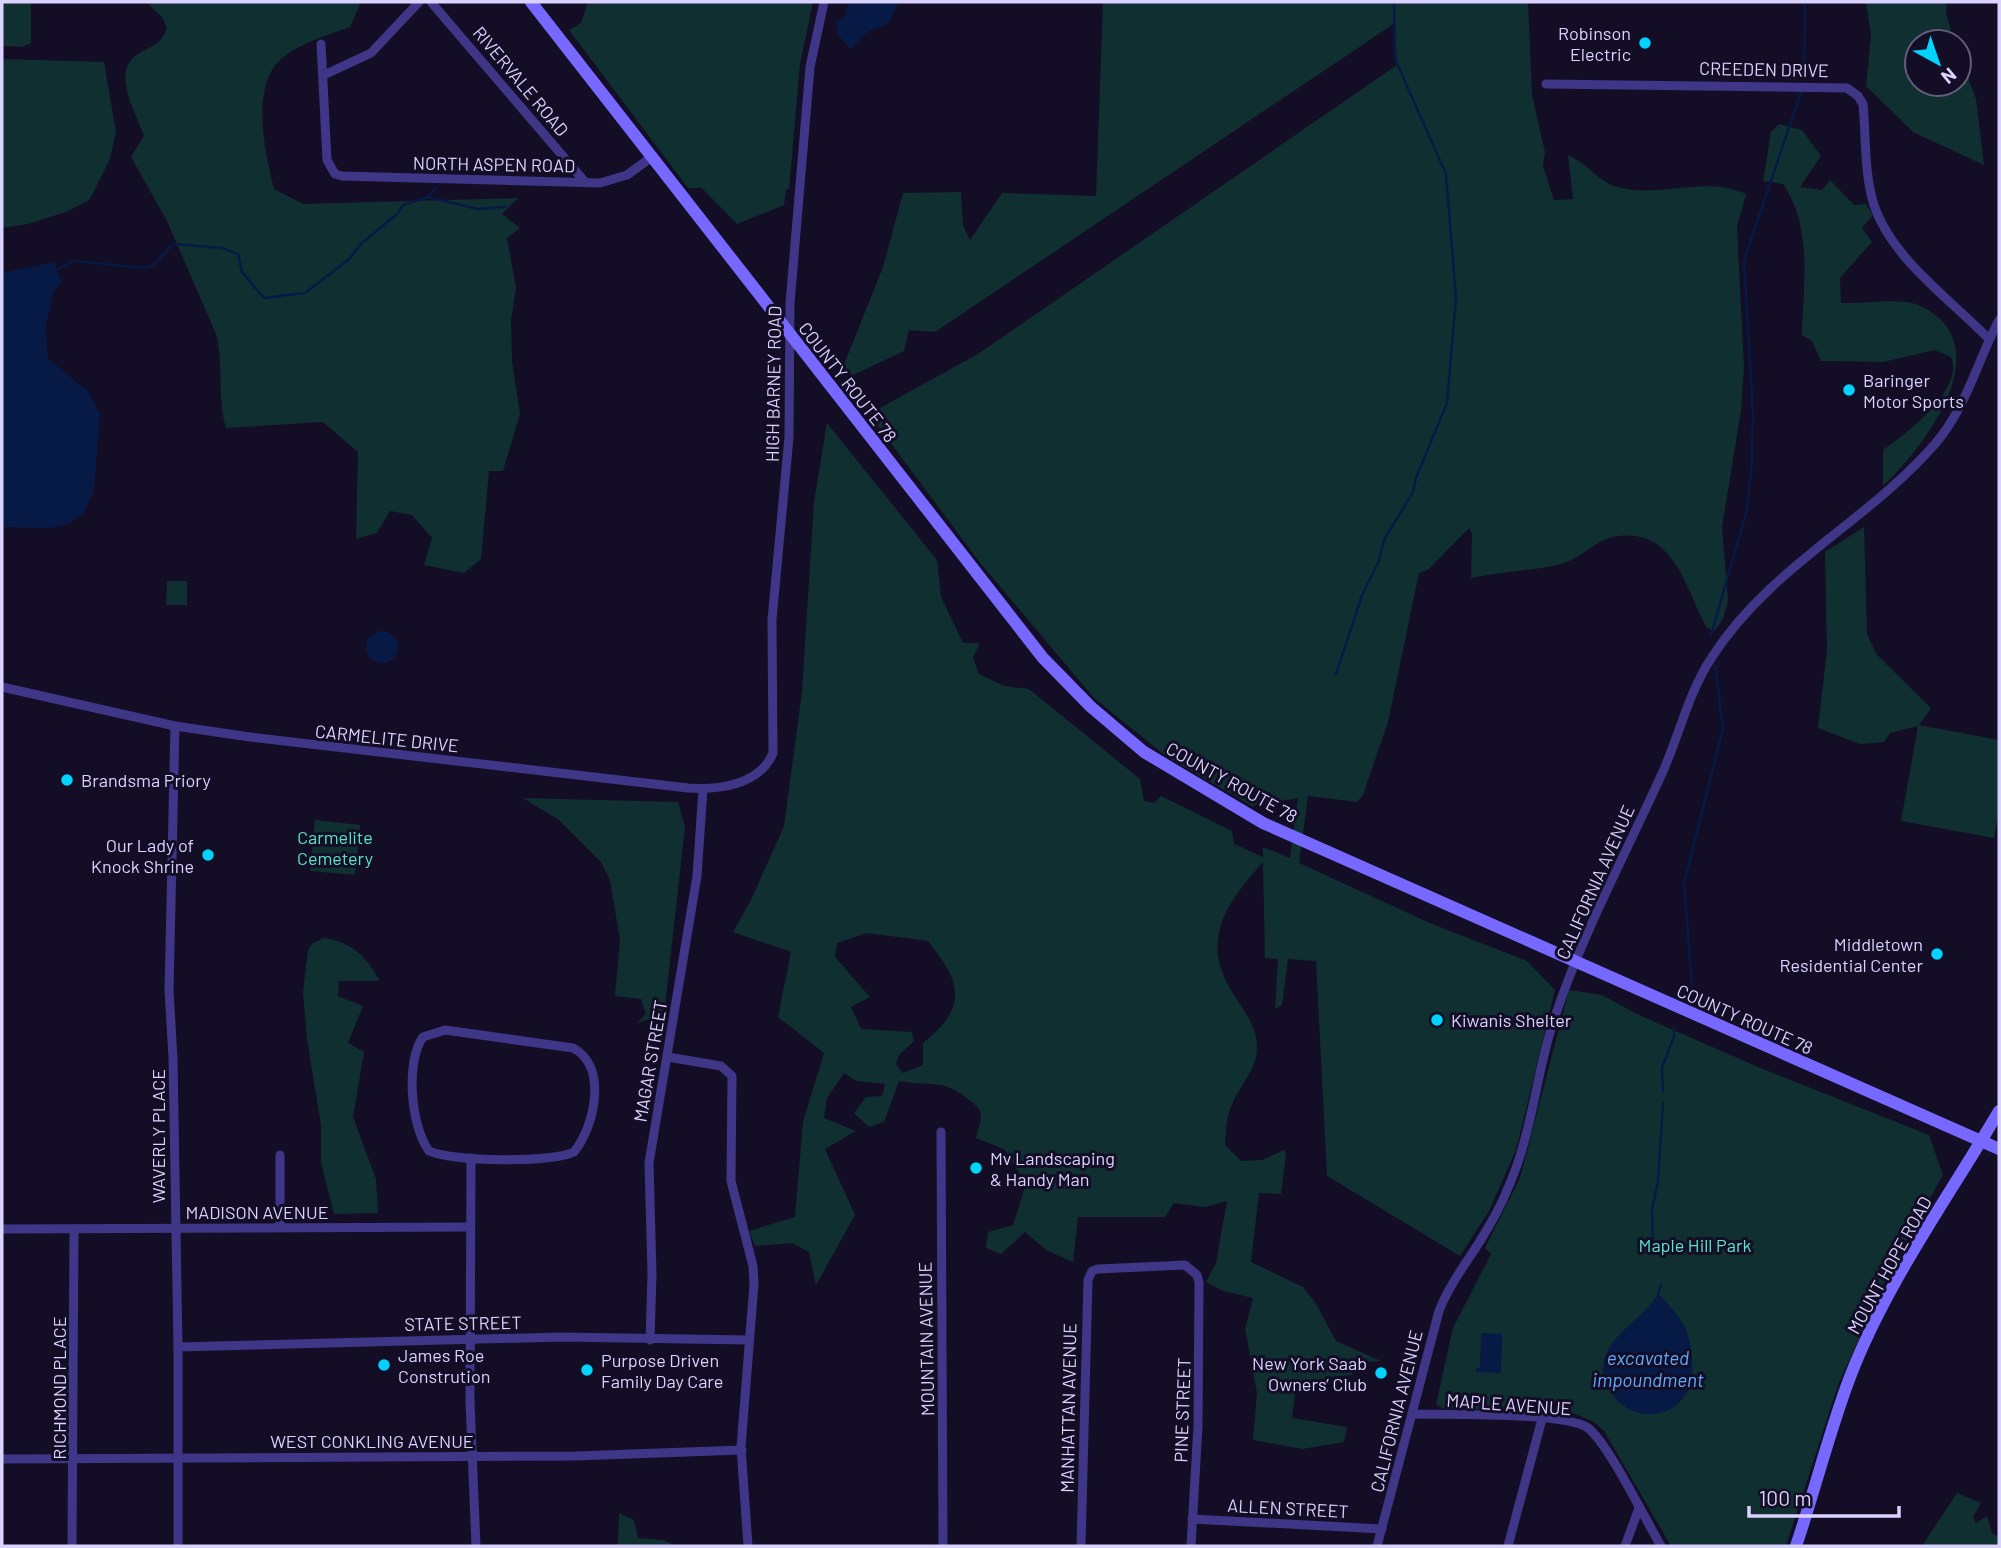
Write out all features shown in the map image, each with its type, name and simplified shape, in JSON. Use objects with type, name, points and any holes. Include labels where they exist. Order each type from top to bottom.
[{"type":"street","points":[[321,44],[324,75],[371,53],[419,2]]},
{"type":"street","name":"RIVERVALE ROAD","points":[[431,2],[584,182]]},
{"type":"street","name":"COUNTY ROUTE 78","points":[[531,2],[1043,658],[1091,708],[1144,752],[1180,776],[1263,822],[1999,1149]]},
{"type":"street","name":"HIGH BARNEY ROAD","points":[[767,766],[773,744],[772,620],[789,437],[795,233],[810,67],[824,2]]},
{"type":"street","name":"NORTH ASPEN ROAD","points":[[324,75],[326,151],[331,168],[342,177],[584,182],[620,178],[653,156]]},
{"type":"street","name":"CREEDEN DRIVE","points":[[1546,83],[1847,88],[1858,96],[1863,104],[1871,191],[1882,223],[1910,260],[1989,339]]},
{"type":"street","name":"CALIFORNIA AVENUE","points":[[1377,1546],[1413,1414],[1432,1331],[1443,1298],[1490,1226],[1515,1171],[1530,1121],[1550,1031],[1576,963],[1665,766],[1694,689],[1713,655],[1736,625],[1787,573],[1899,479],[1937,441],[1966,396],[1999,320]]},
{"type":"street","name":"CARMELITE DRIVE","points":[[2,687],[175,726],[312,745],[704,789],[751,778],[767,766]]},
{"type":"street","name":"WAVERLY PLACE","points":[[175,726],[169,991],[173,1058],[178,1348],[177,1546]]},
{"type":"street","name":"MAGAR STREET","points":[[650,1340],[652,1274],[649,1163],[697,876],[704,789]]},
{"type":"street","points":[[445,1030],[572,1048],[588,1059],[595,1079],[593,1097],[585,1134],[574,1153],[544,1158],[471,1158],[438,1155],[429,1151],[419,1137],[414,1055],[423,1037],[445,1030]]},
{"type":"street","points":[[668,1057],[721,1066],[732,1076],[730,1181],[753,1266],[754,1284],[742,1450],[748,1546]]},
{"type":"street","name":"MOUNT HOPE ROAD","points":[[1796,1546],[1850,1376],[1883,1306],[1999,1111]]},
{"type":"street","name":"MOUNTAIN AVENUE","points":[[941,1132],[943,1546]]},
{"type":"street","points":[[280,1155],[280,1227]]},
{"type":"street","points":[[471,1158],[471,1456],[476,1546]]},
{"type":"street","name":"MADISON AVENUE","points":[[2,1229],[470,1227]]},
{"type":"street","name":"RICHMOND PLACE","points":[[72,1546],[75,1458],[74,1229]]},
{"type":"street","name":"MANHATTAN AVENUE","points":[[1081,1546],[1084,1331],[1087,1285],[1092,1272],[1115,1267],[1185,1265],[1197,1275]]},
{"type":"street","name":"PINE STREET","points":[[1191,1546],[1200,1330],[1197,1275]]},
{"type":"street","name":"STATE STREET","points":[[178,1348],[561,1337],[748,1340]]},
{"type":"street","name":"MAPLE AVENUE","points":[[1413,1414],[1574,1422],[1595,1434],[1661,1546]]},
{"type":"street","points":[[1508,1546],[1542,1419]]},
{"type":"street","name":"WEST CONKLING AVENUE","points":[[2,1459],[471,1456],[742,1450]]},
{"type":"street","points":[[1625,1546],[1639,1508]]},
{"type":"street","name":"ALLEN STREET","points":[[1192,1519],[1382,1529]]},
{"type":"green space","points":[[2,2],[31,2],[31,43],[22,47],[2,46]]},
{"type":"green space","points":[[146,2],[361,2],[350,27],[297,48],[281,59],[271,71],[266,86],[262,121],[274,189],[303,204],[518,198],[502,214],[520,228],[507,238],[516,288],[511,321],[512,361],[520,414],[503,471],[489,471],[481,559],[464,573],[424,565],[432,538],[412,515],[390,511],[377,533],[356,539],[358,452],[323,422],[226,428],[216,334],[167,221],[131,157],[144,136],[130,101],[125,77],[127,67],[134,57],[159,42],[167,28],[162,17]]},
{"type":"green space","points":[[588,2],[813,2],[800,64],[789,189],[786,189],[784,205],[737,224],[702,188],[688,188],[569,30],[581,23]]},
{"type":"green space","points":[[1103,2],[1528,2],[1532,95],[1545,152],[1543,166],[1554,200],[1573,199],[1568,155],[1604,181],[1618,187],[1650,190],[1713,187],[1746,194],[1737,227],[1744,367],[1741,411],[1722,527],[1728,601],[1723,619],[1714,631],[1707,628],[1675,563],[1664,550],[1651,541],[1634,536],[1613,537],[1599,542],[1568,562],[1471,578],[1472,533],[1469,528],[1428,570],[1419,573],[1388,722],[1363,795],[1357,802],[1308,796],[1299,863],[1432,924],[1527,961],[1555,990],[1516,1150],[1489,1211],[1460,1256],[1327,1176],[1316,961],[1288,959],[1282,1005],[1275,1009],[1278,959],[1265,958],[1263,862],[1238,893],[1221,924],[1218,957],[1224,976],[1252,1024],[1257,1044],[1252,1068],[1229,1113],[1225,1145],[1241,1161],[1262,1160],[1284,1150],[1286,1154],[1281,1194],[1259,1193],[1251,1262],[1303,1287],[1315,1302],[1336,1341],[1381,1361],[1353,1363],[1352,1375],[1330,1377],[1327,1388],[1296,1384],[1292,1418],[1347,1427],[1344,1442],[1302,1449],[1253,1440],[1257,1393],[1245,1329],[1253,1298],[1223,1291],[1206,1282],[1216,1263],[1227,1201],[1205,1207],[1174,1203],[1165,1217],[1078,1217],[1073,1262],[1046,1250],[1025,1232],[1001,1254],[986,1248],[988,1232],[1013,1225],[1026,1184],[1004,1149],[976,1138],[981,1119],[978,1108],[961,1094],[944,1086],[899,1081],[884,1122],[869,1127],[854,1113],[866,1097],[882,1096],[885,1084],[856,1081],[844,1073],[827,1098],[824,1118],[856,1131],[825,1149],[855,1215],[816,1285],[809,1252],[792,1243],[755,1246],[749,1231],[795,1217],[803,1122],[824,1053],[778,1017],[791,952],[733,932],[750,902],[784,826],[802,692],[814,502],[827,423],[937,560],[941,597],[963,643],[980,643],[973,657],[979,674],[1004,686],[1029,689],[1140,779],[1144,801],[1154,803],[1161,796],[1232,831],[1234,844],[1263,857],[1263,847],[1290,858],[1298,798],[1252,806],[1167,757],[1094,698],[981,564],[869,414],[978,354],[1397,65],[1395,23],[935,332],[909,330],[904,351],[853,375],[841,372],[883,267],[903,193],[961,192],[963,225],[970,240],[1002,193],[1096,196]],"holes":[[[867,933],[928,941],[948,969],[955,993],[953,1005],[938,1030],[923,1043],[923,1065],[903,1073],[896,1064],[899,1055],[914,1041],[912,1032],[861,1029],[851,1007],[870,997],[835,957],[837,943]]]},
{"type":"green space","points":[[1866,2],[1947,2],[1946,13],[1950,28],[1903,28],[1903,98],[1973,98],[1973,91],[1984,165],[1913,132],[1866,86],[1871,36]]},
{"type":"green space","points":[[2,59],[104,62],[116,132],[110,159],[88,201],[66,212],[28,224],[2,228]]},
{"type":"green space","points":[[1779,124],[1802,130],[1821,156],[1800,187],[1822,190],[1830,180],[1854,205],[1866,204],[1873,215],[1862,228],[1872,242],[1840,278],[1841,303],[1889,301],[1916,304],[1941,320],[1954,341],[1956,365],[1950,391],[1938,417],[1921,443],[1883,486],[1883,450],[1919,422],[1942,396],[1950,382],[1953,369],[1951,357],[1935,350],[1883,362],[1821,361],[1812,341],[1802,335],[1804,257],[1799,219],[1783,184],[1763,181],[1771,132]]},
{"type":"green space","points":[[1864,527],[1867,634],[1877,655],[1931,708],[1919,725],[1999,740],[1999,811],[1994,838],[1901,821],[1918,726],[1890,733],[1884,742],[1860,744],[1818,728],[1827,650],[1825,552]]},
{"type":"green space","points":[[167,581],[187,581],[187,605],[166,605]]},
{"type":"green space","points":[[523,798],[678,802],[685,827],[664,1015],[637,1023],[646,1014],[641,999],[615,996],[620,940],[610,880],[601,862],[559,820]]},
{"type":"green space","name":"Carmelite Cemetery","points":[[315,820],[360,825],[355,875],[310,871]]},
{"type":"green space","points":[[324,938],[343,943],[358,952],[380,981],[339,981],[338,996],[363,1006],[348,1043],[364,1052],[353,1117],[376,1179],[378,1213],[334,1214],[321,1163],[321,1125],[307,1039],[303,992],[308,950],[313,943]]},
{"type":"green space","name":"Maple Hill Park","points":[[1569,990],[1602,995],[1637,1014],[1758,1067],[1929,1135],[1943,1175],[1890,1270],[1838,1385],[1786,1546],[1671,1546],[1604,1431],[1594,1422],[1572,1413],[1442,1408],[1436,1404],[1453,1328],[1491,1254],[1485,1248],[1520,1178]]},
{"type":"green space","points":[[1957,1493],[1981,1503],[1973,1517],[1976,1523],[1987,1516],[1992,1533],[1999,1537],[1999,1546],[1922,1546]]},
{"type":"green space","points":[[619,1513],[634,1520],[638,1538],[663,1540],[677,1546],[618,1546]]},
{"type":"water","points":[[848,2],[899,2],[888,24],[867,32],[851,49],[840,36],[836,24],[837,20],[845,17]]},
{"type":"water","points":[[54,262],[62,283],[54,290],[46,325],[47,350],[49,360],[88,391],[100,414],[94,490],[84,513],[70,523],[51,528],[2,527],[2,273]]},
{"type":"water","points":[[382,631],[393,636],[398,647],[393,658],[382,663],[371,658],[366,647],[371,636]]},
{"type":"water","name":"excavated impoundment","points":[[1658,1293],[1685,1327],[1692,1353],[1692,1377],[1688,1390],[1672,1408],[1651,1414],[1640,1413],[1620,1404],[1613,1395],[1604,1377],[1603,1365],[1612,1343],[1645,1311]]},
{"type":"water","points":[[1481,1333],[1502,1334],[1501,1373],[1476,1372],[1476,1368],[1480,1368]]},
{"type":"waterway","points":[[1336,674],[1362,595],[1379,561],[1384,540],[1413,492],[1416,478],[1447,403],[1456,298],[1446,174],[1395,59],[1394,2]]},
{"type":"waterway","points":[[1804,77],[1805,2]]},
{"type":"waterway","points":[[1711,635],[1747,510],[1752,462],[1753,414],[1744,261],[1801,92]]},
{"type":"waterway","points":[[57,269],[73,261],[145,268],[152,266],[173,244],[222,248],[238,254],[242,272],[264,298],[305,293],[348,260],[362,243],[397,214],[403,205],[428,197],[436,187]]},
{"type":"waterway","points":[[428,197],[478,209],[505,207]]},
{"type":"waterway","points":[[1692,986],[1684,883],[1723,729],[1715,665]]},
{"type":"waterway","points":[[1663,1092],[1662,1068],[1674,1036],[1674,1027]]},
{"type":"waterway","points":[[1653,1244],[1652,1209],[1658,1182],[1663,1103]]},
{"type":"waterway","points":[[1658,1293],[1661,1285]]},
{"type":"place","name":"Robinson Electric","points":[[1645,43]]},
{"type":"place","name":"Baringer Motor Sports","points":[[1849,390]]},
{"type":"place","name":"Brandsma Priory","points":[[67,780]]},
{"type":"place","name":"Our Lady of Knock Shrine","points":[[208,855]]},
{"type":"place","name":"Middletown Residential Center","points":[[1937,954]]},
{"type":"place","name":"Kiwanis Shelter","points":[[1437,1020]]},
{"type":"place","name":"Mv Landscaping & Handy Man","points":[[976,1168]]},
{"type":"place","name":"James Roe Constrution","points":[[384,1365]]},
{"type":"place","name":"Purpose Driven Family Day Care","points":[[587,1370]]},
{"type":"place","name":"New York Saab Owners’ Club","points":[[1381,1373]]}]
